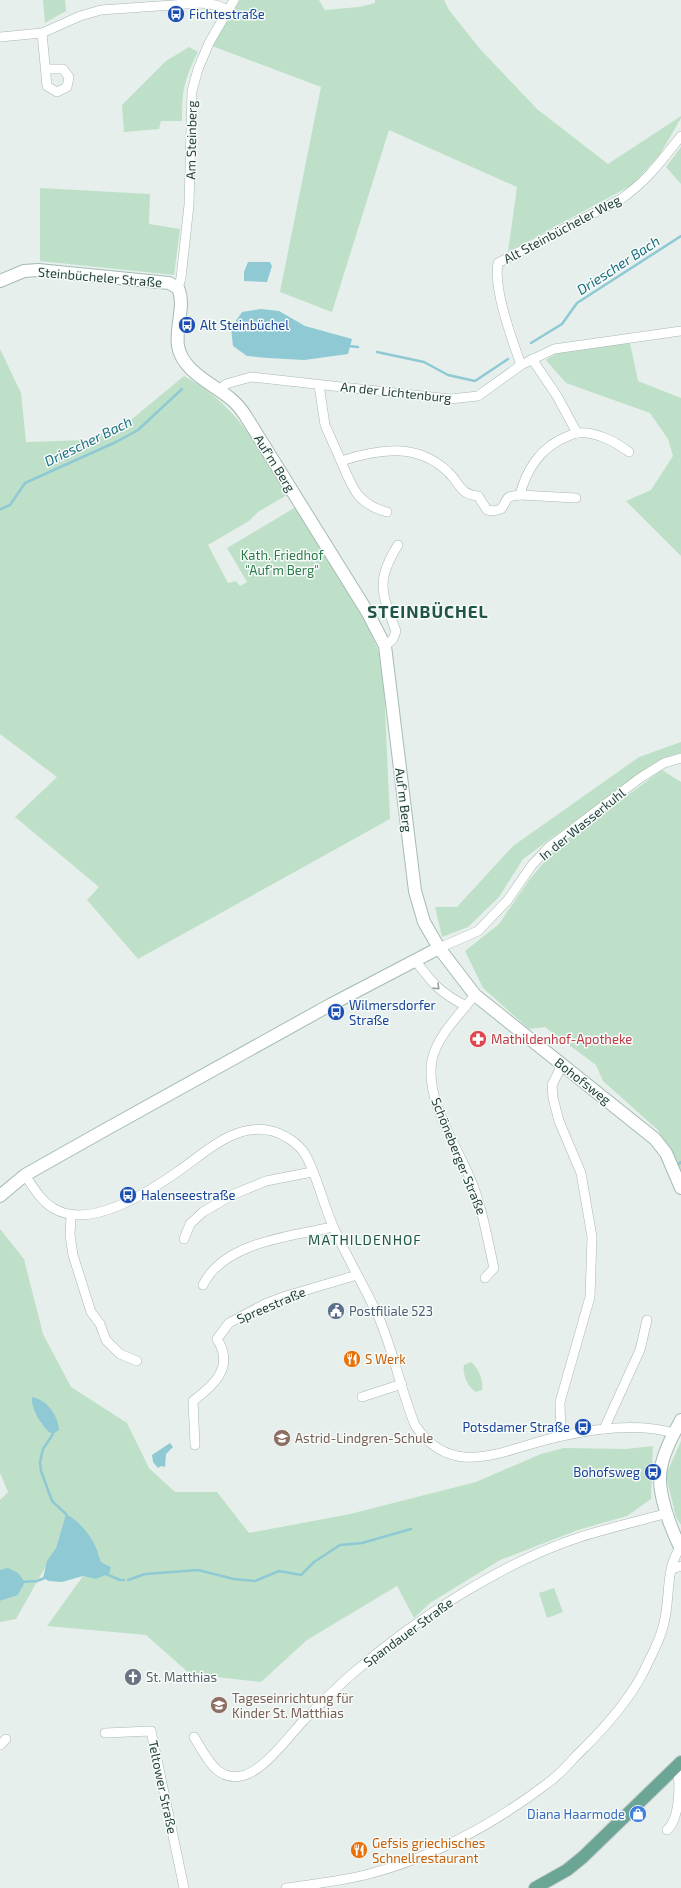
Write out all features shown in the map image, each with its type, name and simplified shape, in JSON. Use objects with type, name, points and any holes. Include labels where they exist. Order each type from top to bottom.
[{"type":"main road","points":[[535,1888],[567,1870],[583,1857],[678,1764]]},
{"type":"street","name":"Am Steinberg","points":[[178,288],[181,278],[189,205],[192,91],[198,69],[209,43],[234,0]]},
{"type":"street","points":[[0,37],[42,33],[80,16],[101,10],[201,2],[216,5],[228,10]]},
{"type":"street","points":[[42,33],[46,69]]},
{"type":"street","name":"Alt Steinbücheler Weg","points":[[521,365],[496,276],[498,263],[621,199],[649,177],[681,136]]},
{"type":"street","name":"Steinbücheler Straße","points":[[0,281],[24,271],[38,270],[169,283],[178,288]]},
{"type":"street","name":"Auf'm Berg","points":[[178,288],[180,298],[178,336],[179,349],[186,362],[193,370],[232,400],[245,415],[368,613],[385,646],[415,891],[424,922],[439,948]]},
{"type":"street","name":"An der Lichtenburg","points":[[220,390],[226,384],[251,377],[463,399],[478,396],[521,365],[554,349],[681,331]]},
{"type":"street","points":[[532,359],[557,396],[578,433]]},
{"type":"street","points":[[319,385],[324,425],[359,498],[387,512]]},
{"type":"street","points":[[520,495],[528,473],[542,452],[552,443],[578,433],[594,435],[617,443],[629,452]]},
{"type":"street","points":[[342,461],[369,452],[398,451],[418,454],[448,471],[460,487],[469,495],[478,496],[487,510],[494,511],[501,509],[505,499],[509,496],[520,495],[576,498]]},
{"type":"street","points":[[385,646],[393,640],[396,631],[384,599],[382,589],[387,562],[398,545]]},
{"type":"street","name":"In der Wasserkuhl","points":[[439,948],[478,931],[507,901],[532,865],[549,847],[640,778],[664,763],[681,758]]},
{"type":"street","points":[[0,1196],[25,1175],[324,1009],[439,948]]},
{"type":"street","name":"Bohofsweg","points":[[439,948],[475,995],[655,1139],[666,1153],[681,1188]]},
{"type":"street","points":[[415,960],[433,983],[446,996],[466,1006]]},
{"type":"street","name":"Schöneberger Straße","points":[[475,995],[435,1049],[431,1074],[436,1102],[465,1166],[483,1215],[494,1268],[485,1278]]},
{"type":"street","points":[[562,1065],[554,1078],[552,1091],[553,1098],[559,1121],[574,1153],[583,1182],[592,1243],[590,1297],[560,1402],[562,1436]]},
{"type":"street","points":[[25,1175],[44,1201],[52,1208],[71,1216],[90,1216],[124,1203],[164,1181],[226,1138],[250,1130],[272,1131],[291,1140],[305,1154],[333,1227],[379,1318],[412,1416],[422,1435],[436,1448],[454,1456],[469,1458],[485,1457],[562,1436],[604,1429],[650,1429],[674,1433]]},
{"type":"street","points":[[184,1239],[190,1224],[203,1212],[232,1195],[266,1182],[312,1172]]},
{"type":"street","points":[[71,1216],[70,1235],[73,1255],[91,1312],[100,1324],[106,1340],[120,1354],[137,1361]]},
{"type":"street","points":[[203,1285],[209,1273],[218,1265],[229,1257],[248,1248],[268,1241],[333,1227]]},
{"type":"street","name":"Spreestraße","points":[[195,1445],[193,1401],[214,1385],[219,1376],[223,1365],[223,1354],[222,1348],[216,1339],[230,1323],[286,1296],[357,1275]]},
{"type":"street","points":[[604,1429],[640,1350],[647,1320]]},
{"type":"street","points":[[362,1398],[402,1384]]},
{"type":"street","points":[[286,1888],[369,1874],[438,1849],[493,1820],[550,1782],[613,1716],[632,1691],[642,1674],[657,1643],[665,1618],[675,1555],[681,1548],[668,1514],[662,1492],[660,1473],[663,1459],[681,1420]]},
{"type":"street","name":"Spandauer Straße","points":[[194,1737],[218,1772],[232,1777],[245,1775],[253,1771],[280,1748],[304,1721],[352,1674],[405,1632],[458,1596],[511,1567],[579,1538],[668,1514]]},
{"type":"street","points":[[672,1570],[681,1566]]},
{"type":"street","name":"Teltower Straße","points":[[105,1733],[151,1731],[184,1888]]},
{"type":"street","points":[[667,1830],[673,1825],[676,1816],[680,1775],[678,1764]]},
{"type":"green space","points":[[43,0],[65,0],[66,11],[45,23]]},
{"type":"green space","points":[[240,0],[319,0],[325,10],[359,7],[375,3],[375,0],[444,0],[449,10],[480,49],[537,109],[608,164],[681,116],[681,118],[659,156],[632,185],[508,252],[517,187],[389,130],[332,312],[280,292],[321,87],[212,46]]},
{"type":"green space","points":[[189,47],[198,52],[187,78],[183,93],[182,121],[161,121],[159,129],[124,132],[122,105],[166,61]]},
{"type":"green space","points":[[681,147],[681,184],[666,167]]},
{"type":"green space","points":[[40,188],[150,194],[149,224],[180,229],[174,275],[40,261]]},
{"type":"green space","points":[[630,343],[638,381],[681,398],[681,556],[626,501],[651,490],[673,456],[668,439],[650,413],[566,383],[546,360],[575,348]]},
{"type":"green space","name":"Kath. Friedhof \"Auf'm Berg\"","points":[[0,349],[21,393],[26,442],[86,440],[126,424],[184,376],[219,400],[232,413],[255,443],[287,495],[258,512],[249,521],[208,545],[228,583],[236,581],[240,586],[247,582],[227,548],[296,507],[367,625],[380,654],[384,687],[390,819],[138,959],[87,900],[99,887],[15,817],[57,777],[0,734]]},
{"type":"green space","points":[[681,742],[681,753],[663,758],[643,771],[523,859],[499,897],[468,927],[442,937],[435,907],[457,907],[513,846],[639,757]]},
{"type":"green space","points":[[662,770],[681,782],[681,1177],[658,1130],[603,1081],[596,1065],[545,1027],[529,1029],[483,988],[465,951],[499,924],[529,880],[557,847]]},
{"type":"green space","points":[[0,1229],[24,1259],[43,1334],[71,1387],[127,1423],[149,1468],[175,1492],[217,1492],[249,1533],[350,1514],[476,1482],[541,1454],[564,1448],[626,1449],[653,1446],[651,1499],[627,1516],[578,1530],[500,1560],[430,1603],[414,1618],[397,1586],[307,1640],[261,1682],[190,1674],[146,1635],[47,1626],[83,1576],[95,1579],[111,1567],[101,1562],[99,1554],[66,1514],[56,1548],[16,1619],[0,1622],[0,1601],[18,1595],[25,1582],[20,1576],[11,1570],[0,1570],[0,1500],[8,1492],[0,1473]],"holes":[[[33,1407],[49,1408],[57,1420],[41,1424]]]},
{"type":"green space","points":[[471,1362],[478,1371],[482,1383],[482,1390],[476,1392],[468,1384],[464,1372],[464,1365]]},
{"type":"green space","points":[[681,1441],[681,1525],[676,1517],[666,1475]]},
{"type":"green space","points":[[554,1588],[563,1612],[547,1618],[539,1593]]},
{"type":"water","points":[[248,262],[270,262],[272,266],[267,282],[244,281],[244,272]]},
{"type":"water","points":[[261,309],[279,311],[305,326],[352,339],[348,354],[304,360],[247,356],[233,346],[231,328],[242,312]]},
{"type":"water","points":[[32,1397],[42,1401],[54,1413],[59,1430],[53,1434],[41,1424],[33,1407]]},
{"type":"water","points":[[170,1443],[173,1447],[166,1454],[165,1467],[161,1466],[158,1468],[153,1462],[152,1455]]},
{"type":"water","points":[[66,1514],[84,1528],[96,1547],[101,1562],[111,1567],[109,1574],[95,1579],[83,1576],[62,1582],[49,1581],[43,1578],[47,1561],[56,1548]]},
{"type":"water","points":[[8,1568],[18,1573],[25,1582],[18,1595],[0,1601],[0,1570]]},
{"type":"waterway","name":"Driescher Bach","points":[[531,343],[562,324],[577,303],[681,236]]},
{"type":"waterway","name":"Driescher Bach","points":[[349,346],[358,347]]},
{"type":"waterway","name":"Driescher Bach","points":[[377,352],[424,362],[448,375],[475,381],[508,359]]},
{"type":"waterway","name":"Driescher Bach","points":[[1,509],[10,505],[25,483],[116,442],[138,430],[182,389]]},
{"type":"waterway","points":[[53,1434],[43,1449],[40,1462],[41,1471],[52,1501],[66,1514]]},
{"type":"waterway","points":[[128,1580],[145,1574],[198,1570],[234,1579],[255,1581],[279,1571],[301,1575],[314,1562],[340,1545],[362,1543],[411,1529]]},
{"type":"waterway","points":[[106,1574],[120,1580],[124,1580]]},
{"type":"waterway","points":[[22,1582],[37,1581],[47,1577]]},
{"type":"place","name":"Fichtestraße","points":[[176,14]]},
{"type":"place","name":"Alt Steinbüchel","points":[[187,325]]},
{"type":"place","name":"Wilmersdorfer Straße","points":[[336,1012]]},
{"type":"place","name":"Mathildenhof-Apotheke","points":[[478,1039]]},
{"type":"place","name":"Halenseestraße","points":[[128,1195]]},
{"type":"place","name":"Postfiliale 523","points":[[336,1311]]},
{"type":"place","name":"S Werk","points":[[352,1359]]},
{"type":"place","name":"Potsdamer Straße","points":[[583,1427]]},
{"type":"place","name":"Astrid-Lindgren-Schule","points":[[282,1438]]},
{"type":"place","name":"Bohofsweg","points":[[653,1472]]},
{"type":"place","name":"St. Matthias","points":[[133,1677]]},
{"type":"place","name":"Tageseinrichtung für Kinder St. Matthias","points":[[219,1705]]},
{"type":"place","name":"Diana Haarmode","points":[[638,1814]]},
{"type":"place","name":"Gefsis griechisches Schnellrestaurant","points":[[359,1850]]},
{"type":"district","name":"STEINBÜCHEL","points":[[428,611]]},
{"type":"district","name":"MATHILDENHOF","points":[[365,1239]]}]
